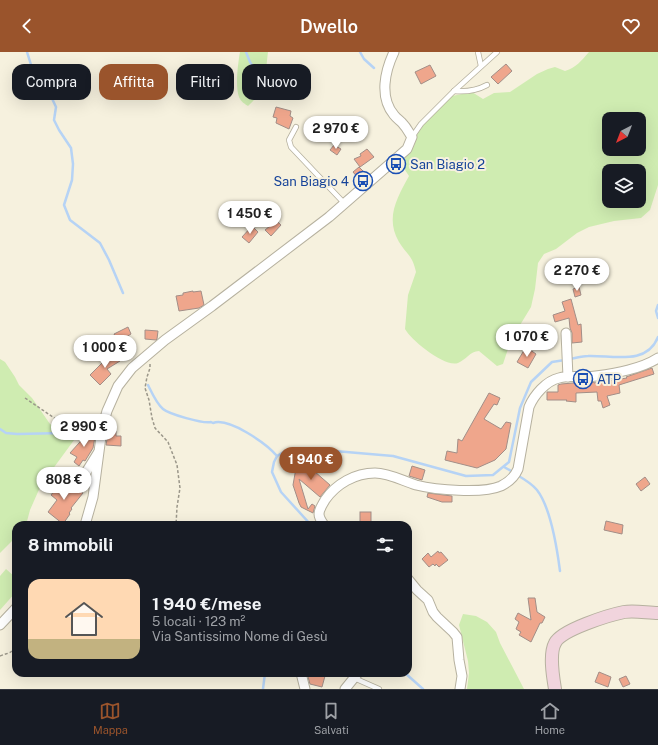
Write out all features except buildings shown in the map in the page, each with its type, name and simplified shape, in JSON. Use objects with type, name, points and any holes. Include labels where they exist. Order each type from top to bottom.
[{"type":"main road","points":[[555,689],[552,650],[560,636],[590,623],[626,612],[658,613]]},
{"type":"street","points":[[86,521],[93,497],[102,429],[107,411],[116,391],[132,368],[165,340],[329,217],[407,149],[412,137],[404,124],[393,114],[386,100],[384,87],[389,61],[394,52]]},
{"type":"street","points":[[566,334],[568,377]]},
{"type":"street","points":[[322,521],[320,517],[320,510],[323,503],[333,490],[348,480],[366,474],[375,473],[415,484],[446,489],[487,489],[502,485],[516,474],[532,402],[550,382],[559,378],[568,377],[595,377],[640,366],[658,358]]},
{"type":"street","points":[[75,474],[85,474],[100,449]]},
{"type":"street","points":[[412,584],[428,600],[437,617],[457,637],[458,660],[462,676],[460,689]]},
{"type":"street","points":[[0,625],[12,612]]},
{"type":"street","points":[[302,677],[305,689]]},
{"type":"lane","points":[[478,52],[481,66]]},
{"type":"lane","points":[[412,137],[421,124],[454,91],[497,52]]},
{"type":"lane","points":[[454,91],[477,90],[487,85]]},
{"type":"lane","points":[[296,127],[289,140],[291,147],[344,203]]},
{"type":"lane","points":[[352,683],[379,689]]},
{"type":"path","points":[[145,367],[150,362],[145,388],[155,428],[168,442],[177,465],[180,488],[176,521]]},
{"type":"path","points":[[25,398],[69,428],[92,426],[102,429]]},
{"type":"path","points":[[0,656],[8,655],[12,652]]},
{"type":"green space","points":[[240,52],[268,52],[266,64],[242,64],[242,100],[254,100],[248,106],[243,103],[239,97],[237,87]]},
{"type":"green space","points":[[589,52],[658,52],[658,185],[650,210],[641,218],[614,221],[589,227],[577,233],[556,249],[544,254],[538,263],[531,307],[511,340],[503,364],[497,366],[479,351],[473,352],[458,363],[445,361],[421,346],[408,334],[405,329],[408,295],[416,272],[412,260],[399,242],[393,225],[394,208],[400,192],[409,176],[401,164],[414,146],[416,135],[435,108],[447,97],[472,92],[483,99],[494,93],[510,92],[537,74],[548,69],[555,67],[565,71],[578,64]]},
{"type":"green space","points":[[0,359],[5,362],[19,385],[32,398],[50,424],[66,433],[77,436],[41,485],[30,510],[27,521],[12,521],[12,541],[0,553]]},
{"type":"green space","points":[[6,569],[12,574],[12,596],[0,610],[0,576]]},
{"type":"green space","points":[[463,614],[476,616],[487,622],[496,632],[500,643],[524,689],[467,689],[469,673],[468,661],[459,625]]},
{"type":"waterway","points":[[27,52],[32,68],[30,77],[49,92],[56,107],[54,120],[71,148],[73,164],[72,180],[64,205],[70,220],[100,243],[123,293]]},
{"type":"waterway","points":[[246,52],[251,64]]},
{"type":"waterway","points":[[360,52],[364,59],[374,68]]},
{"type":"waterway","points":[[658,305],[656,311],[658,318]]},
{"type":"waterway","points":[[570,359],[586,356],[628,357],[637,355],[646,352],[653,346],[658,337]]},
{"type":"waterway","points":[[307,521],[281,492],[272,472],[277,456],[285,451],[323,450],[393,456],[466,476],[493,475],[509,462],[520,408],[531,382],[552,362],[565,360]]},
{"type":"waterway","points":[[148,385],[158,404],[166,411],[194,420],[213,423],[220,422],[238,428],[257,439],[277,456]]},
{"type":"waterway","points":[[0,429],[6,433],[17,434],[64,433]]},
{"type":"waterway","points":[[504,467],[513,472]]},
{"type":"waterway","points":[[517,475],[537,490],[542,498],[553,529],[560,571]]},
{"type":"waterway","points":[[263,689],[264,677]]},
{"type":"waterway","points":[[410,677],[423,689]]},
{"type":"place","name":"San Biagio 2","points":[[396,164]]},
{"type":"place","name":"San Biagio 4","points":[[363,181]]},
{"type":"place","name":"ATP","points":[[583,379]]}]
